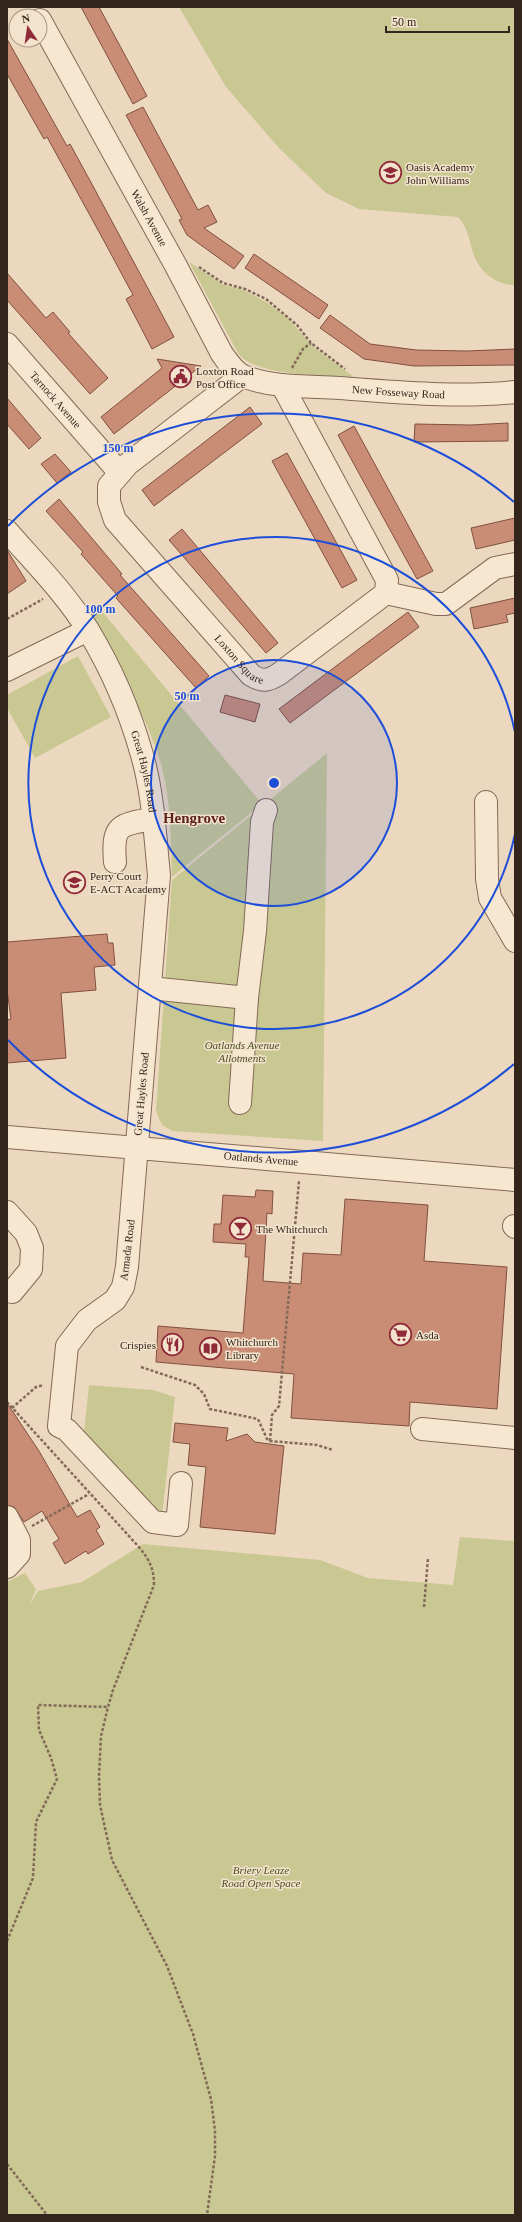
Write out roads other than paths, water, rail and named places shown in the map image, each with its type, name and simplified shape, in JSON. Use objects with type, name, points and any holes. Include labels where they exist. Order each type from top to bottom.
[{"type":"street","name":"Walsh Avenue","points":[[48,34],[176,266],[222,354],[231,367],[242,376]]},
{"type":"street","name":"Tarnock Avenue","points":[[7,344],[120,473]]},
{"type":"street","points":[[242,376],[285,385],[387,580],[386,593],[436,604],[446,604],[496,568],[515,564]]},
{"type":"street","name":"Loxton Square","points":[[242,376],[128,464],[120,473],[109,486],[109,502],[115,520],[251,675],[259,680],[269,680],[279,674],[386,593]]},
{"type":"street","name":"New Fosseway Road","points":[[285,385],[455,394],[515,392]]},
{"type":"street","name":"Great Hayles Road","points":[[7,532],[59,590],[88,630],[123,701],[142,756],[154,819],[159,875],[137,1146]]},
{"type":"street","points":[[7,670],[88,630]]},
{"type":"street","points":[[486,802],[487,879],[490,898],[515,941]]},
{"type":"street","points":[[240,1103],[247,998],[255,931],[262,822],[266,810]]},
{"type":"street","points":[[115,862],[114,839],[120,828],[133,822],[154,819]]},
{"type":"street","points":[[150,988],[247,998]]},
{"type":"street","name":"Oatlands Avenue","points":[[7,1137],[137,1146],[515,1180]]},
{"type":"street","name":"Armada Road","points":[[137,1146],[128,1267],[122,1287],[114,1300],[87,1320],[67,1346],[59,1426],[67,1430],[153,1522],[177,1525],[181,1483]]},
{"type":"street","points":[[7,1212],[26,1233],[32,1248],[31,1268],[12,1292]]},
{"type":"street","points":[[422,1429],[515,1438]]},
{"type":"street","points":[[7,1567],[19,1554],[19,1540],[12,1526]]},
{"type":"place","name":"Oasis Academy John Williams","points":[[391,173]]},
{"type":"place","name":"Loxton Road Post Office","points":[[180,377]]},
{"type":"place","name":"Perry Court E-ACT Academy","points":[[74,882]]},
{"type":"place","name":"The Whitchurch","points":[[240,1229]]},
{"type":"place","name":"Asda","points":[[400,1335]]},
{"type":"place","name":"Crispies","points":[[172,1345]]},
{"type":"place","name":"Whitchurch Library","points":[[211,1348]]},
{"type":"district","name":"Hengrove","points":[[194,818]]},
{"type":"park label","name":"Oatlands Avenue Allotments","points":[[242,1051]]},
{"type":"park label","name":"Briery Leaze Road Open Space","points":[[261,1876]]}]
